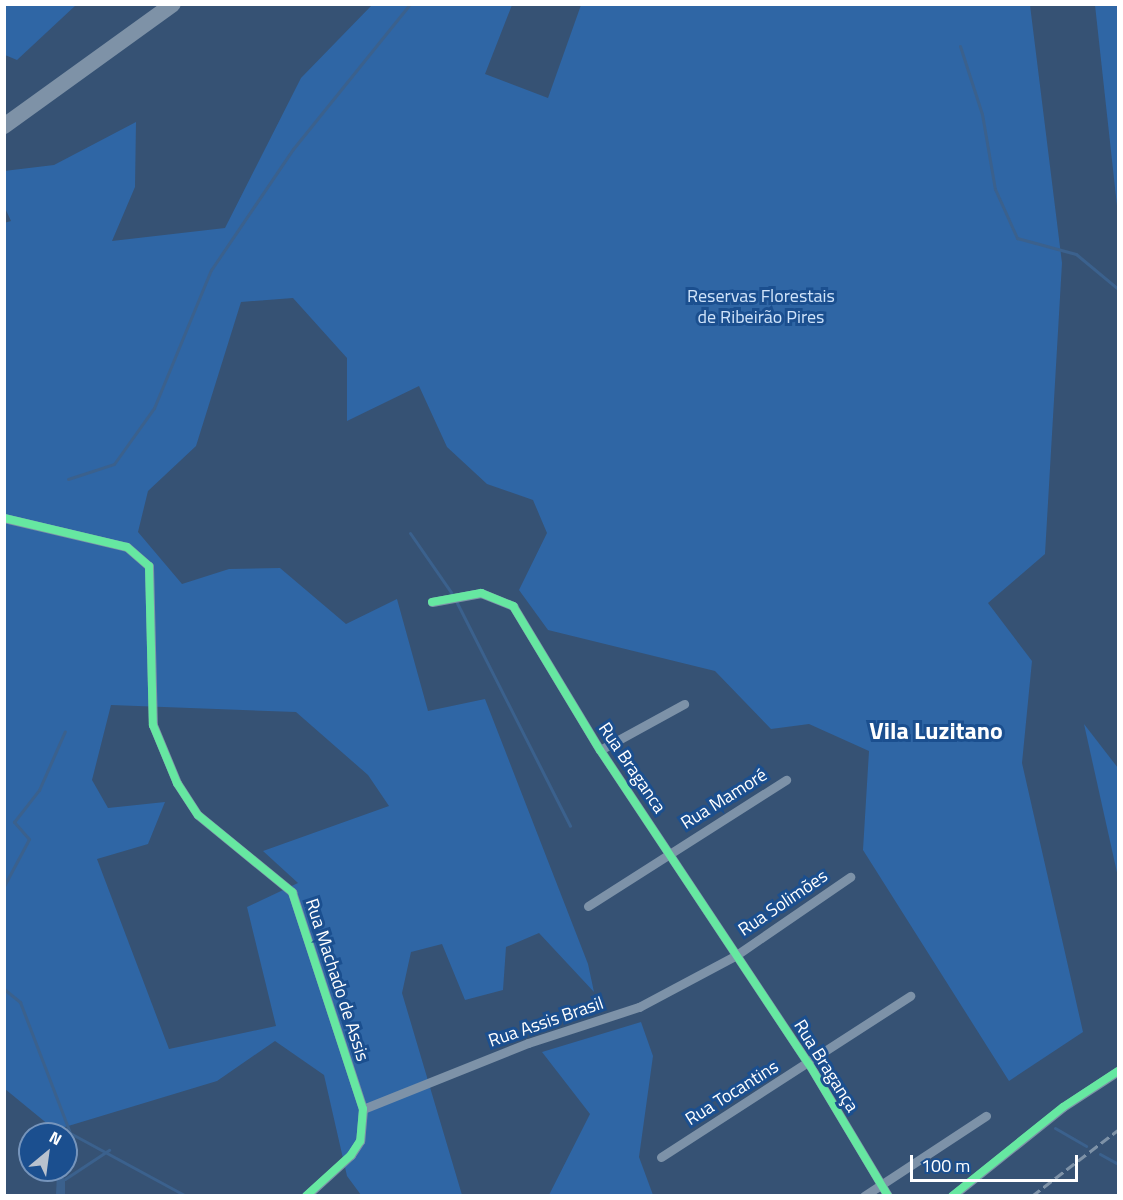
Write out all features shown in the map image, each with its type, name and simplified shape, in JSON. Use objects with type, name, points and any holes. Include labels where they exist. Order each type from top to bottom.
[{"type":"highway","points":[[4,126],[173,4]]},
{"type":"street","name":"Rua Machado de Assis","points":[[4,518],[127,547],[149,566],[153,725],[177,783],[198,815],[292,892],[363,1109]]},
{"type":"street","name":"Rua Braganca","points":[[432,602],[457,594],[504,598],[523,620],[600,750],[670,852],[735,956]]},
{"type":"street","points":[[600,750],[684,704]]},
{"type":"street","name":"Rua Mamoré","points":[[588,906],[786,780]]},
{"type":"street","name":"Rua Solimões","points":[[735,956],[850,877]]},
{"type":"street","name":"Rua Assis Brasil","points":[[363,1109],[528,1043],[639,1006],[735,956]]},
{"type":"street","name":"Rua Bragança","points":[[735,956],[809,1064],[888,1196]]},
{"type":"street","name":"Rua Tocantins","points":[[661,1156],[809,1064],[910,996]]},
{"type":"street","points":[[952,1196],[1063,1107],[1119,1071]]},
{"type":"street","points":[[306,1196],[351,1155],[360,1141],[363,1109]]},
{"type":"street","points":[[864,1196],[986,1116]]},
{"type":"green space","points":[[4,5],[76,5],[17,60],[5,55]]},
{"type":"green space","name":"Reservas Florestais de Ribeirão Pires","points":[[372,5],[512,5],[485,74],[548,98],[581,5],[1030,5],[1062,263],[1045,554],[988,603],[1032,661],[1022,763],[1083,1032],[1009,1081],[863,850],[869,751],[809,724],[771,729],[715,671],[548,630],[519,590],[547,533],[533,500],[487,484],[447,447],[419,386],[347,421],[347,358],[293,298],[241,302],[196,446],[148,491],[138,532],[182,584],[229,569],[280,568],[346,624],[397,599],[428,711],[485,699],[588,964],[594,992],[539,933],[506,947],[503,990],[465,1000],[442,944],[411,952],[402,993],[462,1195],[361,1195],[347,1176],[324,1075],[275,1041],[217,1081],[78,1123],[45,1122],[5,1089],[4,223],[11,221],[5,208],[4,171],[54,165],[136,122],[135,187],[112,241],[225,228],[301,78]],"holes":[[[111,705],[296,712],[368,775],[389,806],[263,851],[298,883],[247,907],[276,1026],[169,1049],[97,859],[148,844],[165,802],[108,808],[92,780]]]},
{"type":"green space","points":[[1095,5],[1118,5],[1118,215]]},
{"type":"green space","points":[[1084,724],[1118,768],[1118,877]]},
{"type":"green space","points":[[641,1022],[653,1056],[639,1157],[653,1195],[549,1195],[590,1114],[542,1052]]},
{"type":"shaded area","points":[[57,1182],[65,1182],[65,1195],[56,1195]]},
{"type":"waterway","points":[[68,479],[114,464],[154,408],[211,270],[293,149],[410,4]]},
{"type":"waterway","points":[[960,46],[982,114],[995,189],[1017,238],[1076,254],[1118,289]]},
{"type":"waterway","points":[[410,533],[453,595]]},
{"type":"waterway","points":[[456,601],[570,826]]},
{"type":"waterway","points":[[4,886],[29,839],[14,822],[39,790],[65,731]]},
{"type":"waterway","points":[[4,989],[20,1002],[70,1133],[186,1196]]},
{"type":"waterway","points":[[1055,1128],[1086,1146]]},
{"type":"waterway","points":[[78,1170],[109,1150]]},
{"type":"waterway","points":[[1100,1154],[1118,1164]]},
{"type":"railway","points":[[1032,1196],[1118,1130]]},
{"type":"cycle path","points":[[4,518],[127,547],[149,566],[153,725],[177,783],[198,815],[292,892],[363,1109],[360,1141],[351,1155],[306,1196]]},
{"type":"cycle path","points":[[432,602],[481,593],[513,606],[600,750],[809,1064],[888,1196]]},
{"type":"cycle path","points":[[952,1196],[1063,1107],[1118,1071]]},
{"type":"district","name":"Vila Luzitano","points":[[936,731]]}]
